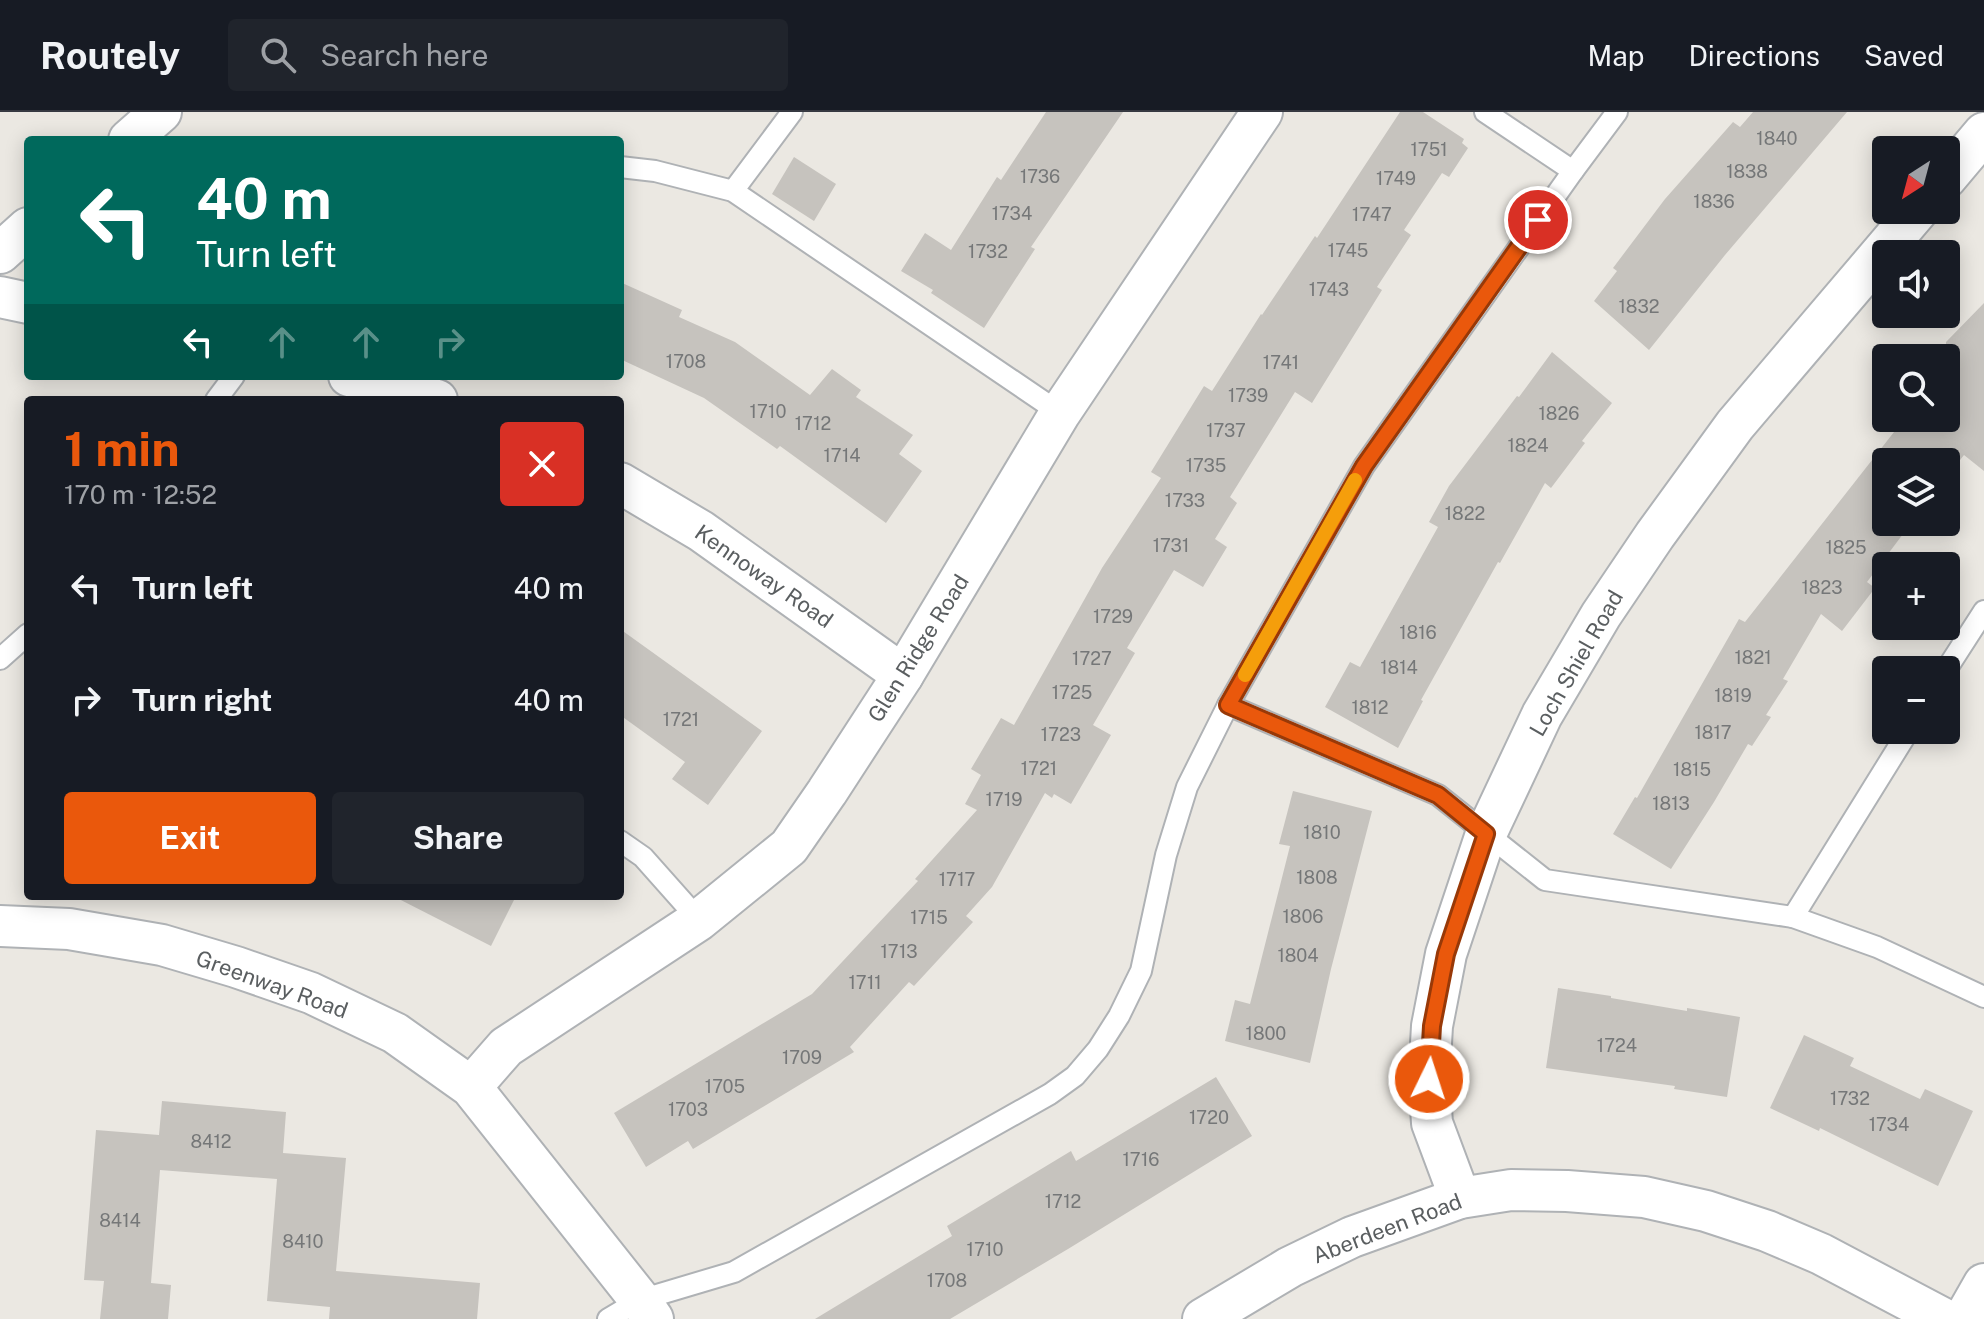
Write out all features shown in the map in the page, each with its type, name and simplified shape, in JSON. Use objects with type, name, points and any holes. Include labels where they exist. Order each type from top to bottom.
[{"type":"street","points":[[134,136],[161,112]]},
{"type":"street","name":"Glen Ridge Road","points":[[471,1087],[506,1047],[699,920],[789,847],[903,675],[1060,413],[1262,112]]},
{"type":"street","points":[[1960,161],[1984,133]]},
{"type":"street","name":"Loch Shiel Road","points":[[1460,1198],[1432,1123],[1429,1079],[1432,1026],[1446,954],[1486,834],[1542,715],[1601,615],[1655,535],[1735,425],[1906,224]]},
{"type":"street","points":[[0,253],[24,232]]},
{"type":"street","points":[[0,297],[24,302]]},
{"type":"street","points":[[364,380],[422,396]]},
{"type":"street","name":"Kennoway Road","points":[[624,485],[701,531],[903,675]]},
{"type":"street","name":"Greenway Road","points":[[0,926],[69,929],[162,945],[311,993],[395,1033],[471,1087],[634,1313]]},
{"type":"street","name":"Aberdeen Road","points":[[1203,1319],[1290,1267],[1352,1237],[1460,1198],[1511,1190],[1644,1197],[1706,1211],[1767,1231],[1821,1254],[1944,1319]]},
{"type":"street","points":[[1964,1319],[1984,1284]]},
{"type":"lane","points":[[733,191],[792,112]]},
{"type":"lane","points":[[1485,112],[1573,171]]},
{"type":"lane","points":[[634,1313],[734,1272],[1050,1094],[1075,1076],[1098,1049],[1119,1016],[1141,971],[1166,855],[1187,787],[1228,705],[1364,466],[1617,112]]},
{"type":"lane","points":[[624,167],[655,171],[733,191],[1060,413]]},
{"type":"lane","points":[[1955,656],[1984,611]]},
{"type":"lane","points":[[0,659],[24,638]]},
{"type":"lane","points":[[1228,705],[1438,795],[1545,880],[1793,917],[1877,947],[1984,997]]},
{"type":"lane","points":[[1793,917],[1900,744]]},
{"type":"lane","points":[[624,844],[643,857],[699,920]]},
{"type":"building","points":[[1046,112],[1123,112],[1031,247],[1035,249],[984,328],[931,293],[933,290],[901,271],[925,233],[951,250],[997,177],[1001,180]]},
{"type":"building","points":[[1400,112],[1423,112],[1464,139],[1462,143],[1468,148],[1449,177],[1442,173],[1404,230],[1411,235],[1377,287],[1382,290],[1312,403],[1295,392],[1230,497],[1237,503],[1215,539],[1227,547],[1203,587],[1174,570],[1127,648],[1135,653],[1093,725],[1111,735],[1071,804],[1054,794],[1052,798],[1045,793],[992,887],[966,916],[973,922],[914,986],[909,982],[850,1047],[854,1052],[693,1149],[688,1141],[646,1167],[614,1113],[812,994],[918,881],[915,879],[977,810],[965,804],[981,775],[971,769],[1001,718],[1014,725],[1102,568],[1161,478],[1151,472],[1204,386],[1212,391]]},
{"type":"building","points":[[1753,112],[1847,112],[1649,350],[1594,301],[1617,271],[1613,268],[1665,199],[1733,122],[1740,127]]},
{"type":"building","points":[[794,157],[836,184],[814,221],[772,194]]},
{"type":"building","points":[[624,284],[682,310],[679,317],[735,342],[810,395],[832,369],[861,390],[856,397],[913,435],[899,454],[922,471],[886,523],[780,446],[777,449],[704,398],[624,361]]},
{"type":"building","points":[[1984,303],[1984,471],[1964,455],[1960,460],[1960,448],[1881,448],[1894,432],[1960,432],[1960,344],[1946,342]]},
{"type":"building","points":[[1552,352],[1612,403],[1551,488],[1545,483],[1421,700],[1398,748],[1325,707],[1350,662],[1360,667],[1438,527],[1429,522],[1449,486]]},
{"type":"building","points":[[1872,460],[1872,536],[1902,536],[1890,552],[1872,552],[1872,575],[1867,582],[1872,586],[1872,592],[1842,631],[1821,614],[1783,679],[1788,681],[1766,715],[1771,717],[1752,746],[1748,744],[1671,869],[1613,834],[1637,798],[1739,619],[1745,622]]},
{"type":"building","points":[[624,632],[762,731],[708,805],[672,779],[685,762],[624,718]]},
{"type":"building","points":[[1293,791],[1372,811],[1310,1063],[1225,1041],[1235,1000],[1250,1004],[1290,846],[1279,844]]},
{"type":"building","points":[[401,900],[514,900],[491,946]]},
{"type":"building","points":[[1558,988],[1687,1011],[1687,1008],[1740,1017],[1727,1097],[1674,1089],[1675,1086],[1546,1068]]},
{"type":"building","points":[[1804,1035],[1854,1058],[1850,1066],[1920,1099],[1925,1089],[1973,1111],[1938,1186],[1820,1128],[1819,1131],[1770,1108]]},
{"type":"building","points":[[1216,1077],[1252,1136],[1068,1249],[950,1319],[815,1319],[952,1236],[947,1226],[1071,1151],[1076,1161]]},
{"type":"building","points":[[162,1101],[286,1112],[283,1153],[346,1158],[336,1271],[480,1283],[477,1319],[329,1319],[330,1307],[267,1301],[277,1179],[160,1170],[151,1283],[171,1285],[168,1319],[100,1319],[104,1281],[84,1280],[96,1130],[159,1135]]},
{"type":"slow traffic","points":[[1245,675],[1355,480]]},
{"type":"route","points":[[1429,1079],[1432,1026],[1446,954],[1486,834],[1438,795],[1228,705],[1364,466],[1538,220]]}]
